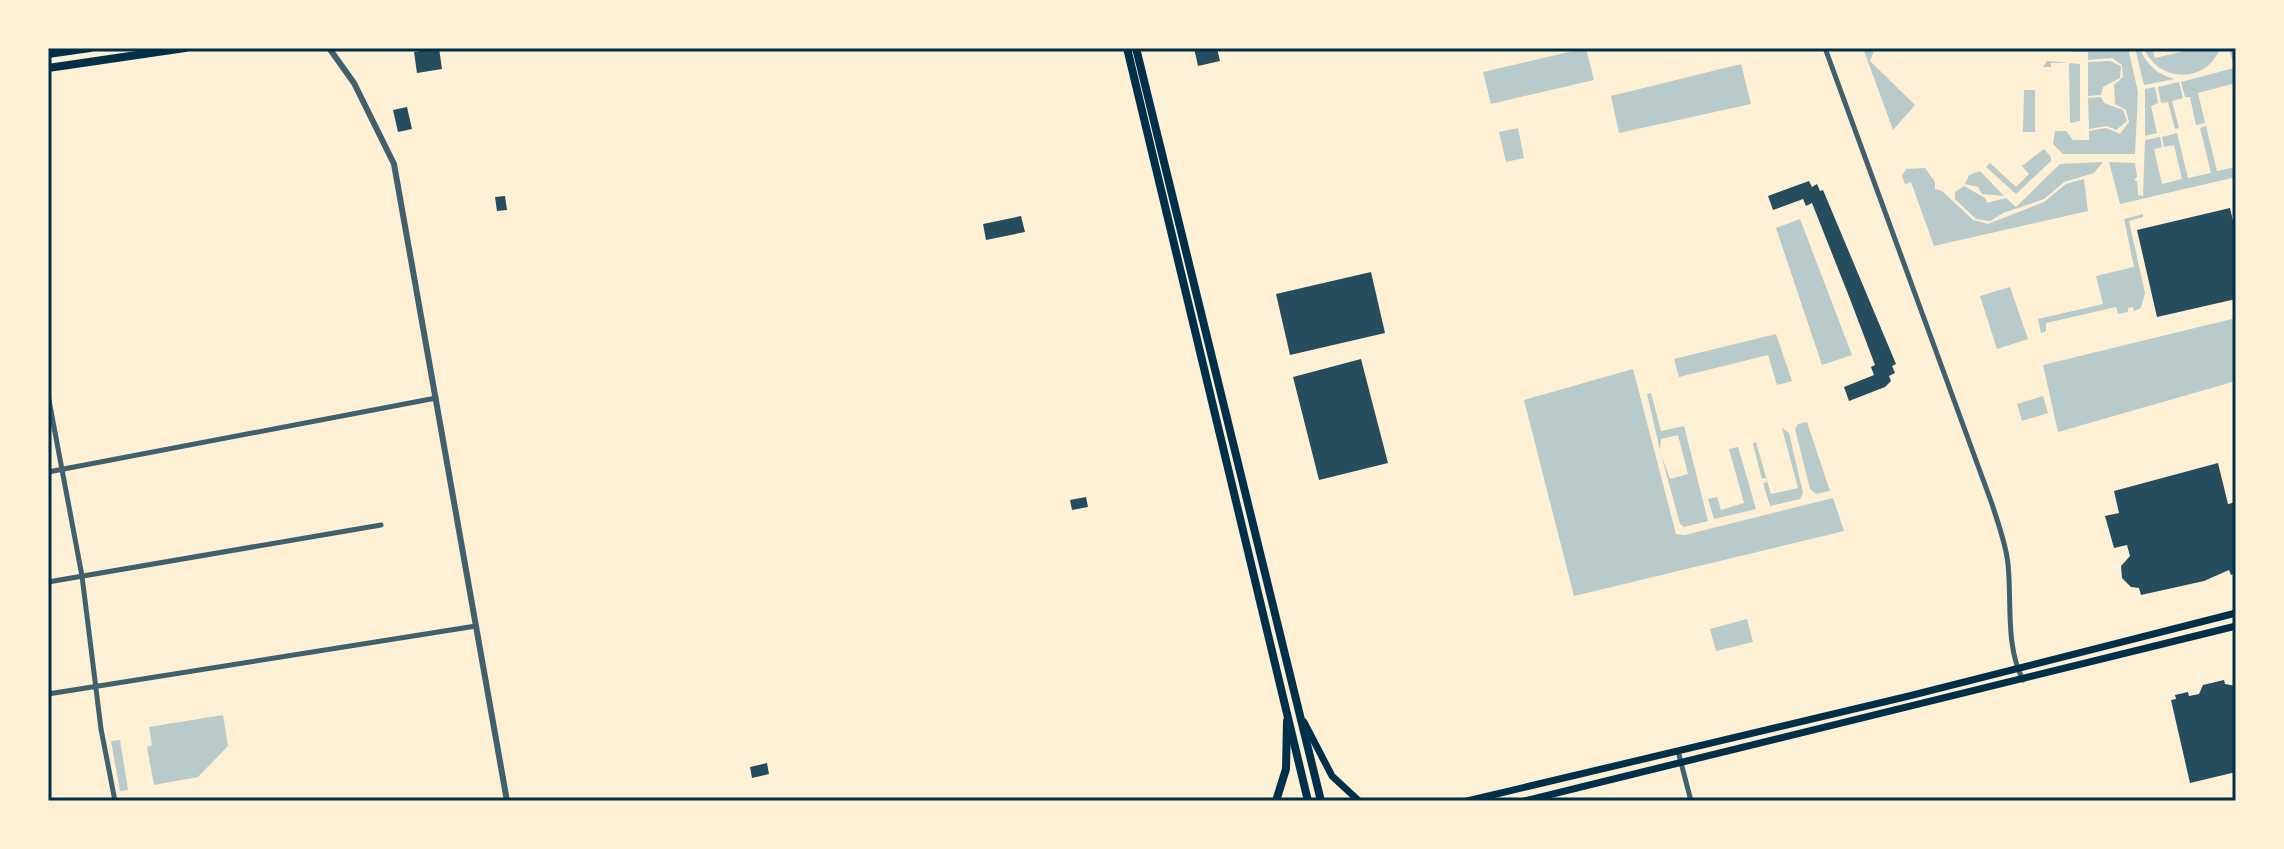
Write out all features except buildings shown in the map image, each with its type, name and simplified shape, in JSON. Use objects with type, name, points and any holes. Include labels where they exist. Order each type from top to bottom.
[{"type":"main road","points":[[48,54],[90,48]]},
{"type":"main road","points":[[48,68],[185,48]]},
{"type":"main road","points":[[1129,48],[1321,801]]},
{"type":"main road","points":[[1160,162],[1308,801]]},
{"type":"main road","points":[[1467,801],[2236,613]]},
{"type":"main road","points":[[1524,801],[2236,626]]},
{"type":"main road","points":[[1299,709],[1332,776],[1359,801]]},
{"type":"main road","points":[[1276,801],[1286,769],[1287,712]]},
{"type":"street","points":[[329,48],[354,83],[394,164],[507,801]]},
{"type":"street","points":[[1825,48],[1992,504],[2007,561],[2010,623],[2017,668],[2023,680]]},
{"type":"street","points":[[48,395],[82,576],[115,801]]},
{"type":"street","points":[[48,472],[436,398]]},
{"type":"street","points":[[48,582],[381,525]]},
{"type":"street","points":[[48,694],[476,626]]},
{"type":"street","points":[[1678,751],[1691,801]]},
{"type":"shaded area","points":[[1586,48],[1594,80],[1491,104],[1483,72]]},
{"type":"shaded area","points":[[1863,48],[1875,48],[1870,61],[1915,105],[1893,130]]},
{"type":"shaded area","points":[[2072,48],[2128,48],[2138,92],[2135,154],[2063,154],[2053,144],[2055,131],[2066,131],[2073,140],[2089,140],[2089,131],[2106,128],[2120,134],[2129,122],[2126,110],[2115,104],[2114,85],[2123,77],[2122,65],[2112,58],[2088,60],[2088,52],[2072,52]]},
{"type":"shaded area","points":[[2135,48],[2140,48],[2153,68],[2175,79],[2144,85]]},
{"type":"shaded area","points":[[2144,48],[2152,48],[2155,58],[2197,48],[2220,48],[2205,68],[2182,75],[2160,68]]},
{"type":"shaded area","points":[[2229,48],[2233,48],[2236,83],[2198,93],[2205,123],[2196,125],[2190,97],[2185,97],[2181,82],[2234,68]]},
{"type":"shaded area","points":[[2047,61],[2069,63],[2051,63],[2051,67],[2043,67]]},
{"type":"shaded area","points":[[2110,61],[2121,66],[2120,78],[2103,87],[2101,95],[2088,96],[2088,62]]},
{"type":"shaded area","points":[[2069,63],[2080,64],[2080,121],[2070,123]]},
{"type":"shaded area","points":[[1741,64],[1751,104],[1619,133],[1611,96]]},
{"type":"shaded area","points":[[2179,82],[2183,98],[2172,101],[2179,128],[2175,129],[2168,102],[2161,103],[2158,87]]},
{"type":"shaded area","points":[[2155,87],[2158,103],[2151,106],[2157,133],[2145,136],[2145,89]]},
{"type":"shaded area","points":[[2024,90],[2035,90],[2035,132],[2023,132]]},
{"type":"shaded area","points":[[2101,97],[2104,103],[2123,110],[2127,121],[2116,130],[2107,126],[2089,129],[2088,98]]},
{"type":"shaded area","points":[[2206,126],[2217,171],[2236,167],[2236,177],[2120,204],[2109,162],[2135,163],[2137,177],[2134,180],[2137,181],[2138,195],[2143,196],[2145,140],[2160,137],[2162,147],[2154,149],[2162,184],[2182,179],[2174,145],[2164,147],[2162,137],[2177,133],[2188,178],[2211,173],[2200,128]]},
{"type":"shaded area","points":[[1518,128],[1524,158],[1506,162],[1499,132]]},
{"type":"shaded area","points":[[2044,149],[2051,161],[2016,194],[1986,167],[1990,163],[2016,187],[2029,174],[2022,166]]},
{"type":"shaded area","points":[[2103,162],[2094,173],[2064,182],[2044,199],[2003,213],[1990,221],[1976,219],[1955,199],[1955,192],[1964,186],[1985,198],[1987,203],[2006,198],[2016,207],[2060,164]]},
{"type":"shaded area","points":[[1925,168],[1935,182],[1935,189],[1942,191],[1973,220],[1988,224],[2044,202],[2066,184],[2084,179],[2088,211],[1934,246],[1911,182],[1905,184],[1902,176],[1906,169]]},
{"type":"shaded area","points":[[1980,171],[2004,196],[1982,194],[1978,187],[1965,184],[1969,175]]},
{"type":"shaded area","points":[[2143,214],[2143,217],[2129,221],[2145,293],[2141,308],[2134,311],[2133,307],[2128,308],[2128,312],[2118,314],[2116,307],[2046,323],[2046,331],[2041,333],[2038,319],[2103,304],[2096,276],[2134,267],[2124,219]]},
{"type":"shaded area","points":[[1800,219],[1852,355],[1822,365],[1776,228]]},
{"type":"shaded area","points":[[2010,287],[2028,339],[1997,349],[1980,296]]},
{"type":"shaded area","points":[[2236,318],[2236,381],[2058,432],[2043,365]]},
{"type":"shaded area","points":[[1776,334],[1792,381],[1777,385],[1768,355],[1679,377],[1674,359]]},
{"type":"shaded area","points":[[1633,369],[1676,534],[1685,535],[1833,498],[1844,531],[1574,596],[1524,400]]},
{"type":"shaded area","points":[[1651,393],[1661,431],[1684,426],[1708,521],[1684,527],[1680,524],[1661,454],[1670,479],[1688,474],[1678,435],[1661,439],[1660,450],[1647,394]]},
{"type":"shaded area","points":[[2043,396],[2048,413],[2022,421],[2017,404]]},
{"type":"shaded area","points":[[1807,422],[1830,491],[1816,494],[1810,489],[1795,429],[1798,424]]},
{"type":"shaded area","points":[[1782,428],[1789,433],[1803,493],[1800,499],[1770,506],[1763,483],[1767,482],[1766,478],[1762,479],[1753,444],[1756,442],[1771,494],[1798,488]]},
{"type":"shaded area","points":[[1738,447],[1756,509],[1714,519],[1708,499],[1717,497],[1721,510],[1744,503],[1729,449]]},
{"type":"shaded area","points":[[1747,619],[1753,642],[1716,651],[1710,629]]},
{"type":"shaded area","points":[[223,715],[228,746],[198,777],[154,785],[147,747],[152,745],[149,727]]},
{"type":"shaded area","points":[[120,740],[128,790],[120,791],[111,741]]}]
